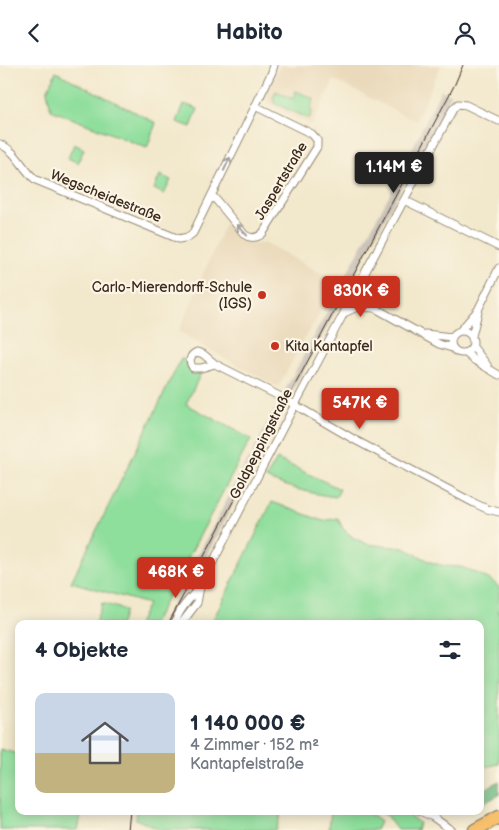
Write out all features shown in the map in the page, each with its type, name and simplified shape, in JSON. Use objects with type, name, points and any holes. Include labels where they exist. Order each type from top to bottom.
[{"type":"highway","points":[[475,830],[499,817]]},
{"type":"street","points":[[212,195],[274,65]]},
{"type":"street","name":"Goldpeppingstraße","points":[[176,620],[188,600],[200,587],[348,303],[354,299],[360,281],[453,109],[458,104],[466,105],[499,121]]},
{"type":"street","name":"Jaspertstraße","points":[[212,195],[245,235],[256,237],[263,233],[317,147],[317,140],[312,134],[256,105]]},
{"type":"street","name":"Wegscheidestraße","points":[[0,143],[14,152],[29,174],[36,180],[179,239],[188,237],[193,233],[212,195]]},
{"type":"street","points":[[404,200],[499,247]]},
{"type":"street","points":[[490,369],[473,347],[472,336],[479,308],[499,268]]},
{"type":"street","points":[[354,299],[365,299],[375,308],[439,344],[452,348],[459,353],[466,353],[473,347]]},
{"type":"street","points":[[344,313],[357,307],[375,308]]},
{"type":"street","points":[[452,348],[450,342],[452,337],[460,331],[479,308]]},
{"type":"street","points":[[460,331],[465,331],[472,336]]},
{"type":"street","points":[[420,333],[452,337]]},
{"type":"street","points":[[466,353],[499,375]]},
{"type":"street","points":[[215,364],[295,405],[398,463],[487,509],[499,512]]},
{"type":"street","name":"Goldpeppingstraße","points":[[184,620],[197,603],[200,587]]},
{"type":"street","points":[[427,815],[451,830]]},
{"type":"shaded area","points":[[280,65],[441,65],[416,121],[334,80],[312,125],[272,106],[267,101],[268,92]]},
{"type":"shaded area","points":[[441,90],[451,95],[352,280],[345,277],[392,190]]},
{"type":"shaded area","name":"Carlo-Mierendorff-Schule (IGS)","points":[[226,221],[245,242],[257,244],[264,242],[337,282],[278,387],[204,347],[179,331]]},
{"type":"shaded area","points":[[343,282],[349,285],[338,307],[291,394],[283,394]]},
{"type":"shaded area","points":[[275,409],[282,412],[258,457],[252,454]]},
{"type":"shaded area","points":[[249,458],[255,462],[173,620],[164,620]]},
{"type":"green space","points":[[56,72],[156,123],[147,148],[51,110],[47,91]]},
{"type":"green space","points":[[276,91],[293,99],[296,91],[314,99],[309,119],[274,103],[273,98]]},
{"type":"green space","points":[[184,104],[198,109],[191,127],[177,122]]},
{"type":"green space","points":[[74,144],[84,149],[78,163],[68,158]]},
{"type":"green space","points":[[160,175],[171,180],[164,194],[154,189]]},
{"type":"green space","points":[[181,359],[186,360],[191,369],[201,373],[186,404],[251,439],[155,620],[140,620],[148,604],[71,582]]},
{"type":"green space","points":[[277,459],[340,489],[336,497],[301,490],[266,478]]},
{"type":"green space","points":[[272,502],[323,521],[338,518],[343,529],[354,538],[367,544],[404,548],[433,563],[461,567],[477,573],[499,587],[499,764],[484,767],[484,620],[213,620]]},
{"type":"green space","points":[[102,603],[125,610],[122,620],[96,620]]},
{"type":"green space","points":[[0,749],[15,753],[15,815],[81,815],[78,830],[0,830]]},
{"type":"green space","points":[[499,781],[499,795],[484,803],[484,790]]},
{"type":"green space","points":[[136,815],[281,815],[275,830],[159,830],[136,819]]},
{"type":"green space","points":[[331,815],[371,815],[380,822],[376,830],[336,830],[329,828]]},
{"type":"green space","points":[[386,815],[408,815],[419,823],[418,830],[397,830]]},
{"type":"tram line","points":[[170,620],[455,84],[463,65]]},
{"type":"tram line","points":[[128,830],[130,815]]},
{"type":"place","name":"Carlo-Mierendorff-Schule (IGS)","points":[[262,295]]},
{"type":"place","name":"Kita Kantapfel","points":[[275,346]]}]
